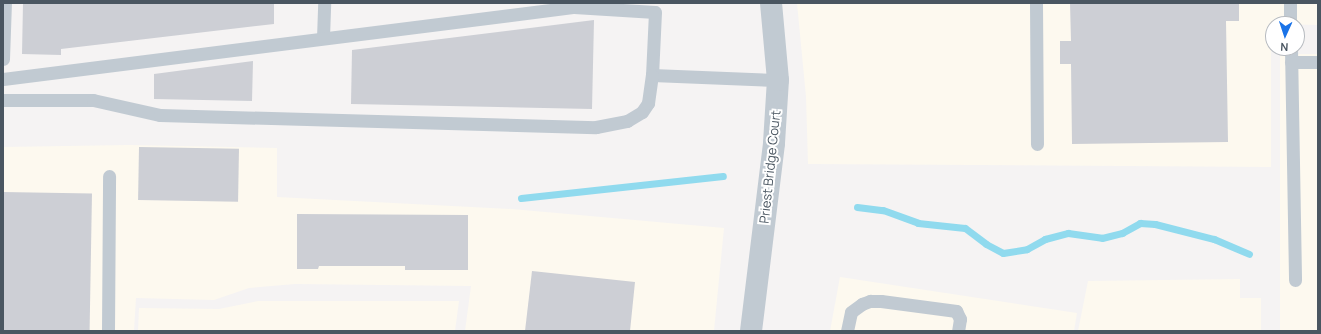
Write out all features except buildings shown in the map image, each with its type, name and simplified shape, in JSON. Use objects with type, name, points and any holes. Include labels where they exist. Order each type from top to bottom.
[{"type":"street","name":"Priest Bridge Court","points":[[751,331],[774,144],[778,80],[771,3]]},
{"type":"lane","points":[[3,59],[5,3]]},
{"type":"lane","points":[[323,38],[324,3]]},
{"type":"lane","points":[[1036,3],[1037,144]]},
{"type":"lane","points":[[1290,3],[1290,16]]},
{"type":"lane","points":[[3,79],[574,7],[655,12],[652,75],[648,103],[642,112],[627,121],[596,126],[160,115],[93,100],[3,100]]},
{"type":"lane","points":[[1291,56],[1295,280]]},
{"type":"lane","points":[[1291,62],[1318,62]]},
{"type":"lane","points":[[652,75],[778,80]]},
{"type":"lane","points":[[108,331],[109,176]]},
{"type":"lane","points":[[847,331],[851,312],[862,304],[881,301],[956,311],[960,319],[958,331]]},
{"type":"shaded area","points":[[797,3],[1318,3],[1318,25],[1305,25],[1305,16],[1265,16],[1265,56],[1271,56],[1271,167],[808,164],[806,97]]},
{"type":"shaded area","points":[[1305,54],[1318,54],[1318,331],[1280,331],[1280,56],[1305,56]]},
{"type":"shaded area","points":[[129,145],[277,148],[277,197],[512,209],[724,228],[714,331],[465,331],[471,286],[295,284],[249,288],[214,300],[136,298],[134,331],[3,331],[3,147]]},
{"type":"shaded area","points":[[840,277],[1077,313],[1074,331],[830,331]]},
{"type":"shaded area","points":[[1240,279],[1240,298],[1261,298],[1261,331],[1078,331],[1088,281]]},
{"type":"shaded area","points":[[258,301],[459,301],[455,331],[138,331],[139,308],[219,309]]},
{"type":"waterway","points":[[521,198],[723,176]]},
{"type":"waterway","points":[[857,207],[883,210],[918,223],[965,228],[986,244],[1003,253],[1027,249],[1045,239],[1068,233],[1102,238],[1122,233],[1140,223],[1155,224],[1214,239],[1249,254]]}]
